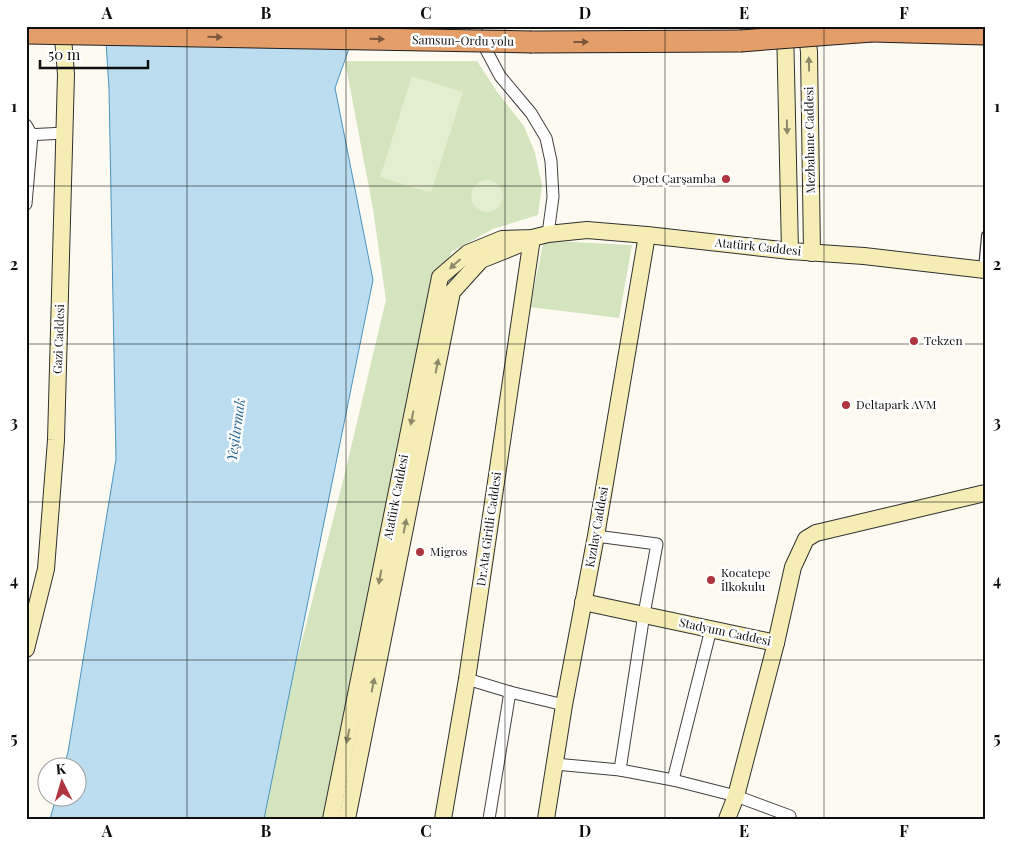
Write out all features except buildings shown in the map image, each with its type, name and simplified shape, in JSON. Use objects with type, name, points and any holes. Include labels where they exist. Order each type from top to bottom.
[{"type":"highway","name":"Samsun-Ordu yolu","points":[[26,34],[532,42],[740,40],[872,31],[900,26]]},
{"type":"highway","points":[[872,31],[985,34]]},
{"type":"street","name":"Gazi Caddesi","points":[[26,650],[46,569],[56,440],[66,74],[62,26]]},
{"type":"street","points":[[475,26],[500,76],[531,113],[546,138],[551,161],[553,197],[548,234]]},
{"type":"street","name":"Mezbahane Caddesi","points":[[785,26],[790,251]]},
{"type":"street","name":"Mezbahane Caddesi","points":[[806,26],[812,253]]},
{"type":"street","points":[[26,204],[28,131],[65,132]]},
{"type":"street","name":"Atatürk Caddesi","points":[[331,819],[440,277],[468,253],[502,239],[532,238],[548,234],[587,230],[790,251],[864,256],[983,270]]},
{"type":"street","name":"Kızılay Caddesi","points":[[546,819],[564,705],[596,536],[647,235]]},
{"type":"street","name":"Atatürk Caddesi","points":[[347,819],[452,292],[481,260],[522,244],[532,238]]},
{"type":"street","name":"Dr.Ata Giritli Caddesi","points":[[443,819],[467,679],[532,238]]},
{"type":"street","points":[[776,643],[793,567],[806,539],[816,533],[985,493]]},
{"type":"street","points":[[596,536],[657,544],[644,614],[620,770]]},
{"type":"street","name":"Stadyum Caddesi","points":[[583,602],[776,643],[736,796],[727,819]]},
{"type":"street","points":[[673,780],[711,629]]},
{"type":"street","points":[[467,679],[564,705]]},
{"type":"street","points":[[489,819],[510,692]]},
{"type":"street","points":[[555,764],[620,770],[673,780],[736,796],[790,816],[789,819]]},
{"type":"lane","points":[[983,270],[985,235]]},
{"type":"green space","points":[[345,61],[477,61],[498,93],[524,126],[535,153],[542,185],[538,215],[493,229],[451,252],[376,581],[327,819],[263,819],[275,745],[343,481],[386,300],[373,209]]},
{"type":"green space","points":[[412,76],[463,92],[431,193],[380,177]]},
{"type":"green space","points":[[487,180],[493,181],[498,185],[502,190],[502,202],[498,207],[493,211],[487,212],[481,211],[476,207],[472,202],[471,196],[472,190],[476,185],[481,181]]},
{"type":"green space","points":[[553,241],[632,245],[619,318],[530,307],[543,244]]},
{"type":"water","name":"Yeşilırmak","points":[[105,26],[357,26],[335,88],[373,280],[264,819],[50,819],[53,808],[88,808],[88,758],[66,758],[116,459],[109,89]]},
{"type":"place","name":"Opet Çarşamba","points":[[726,179]]},
{"type":"place","name":"Tekzen","points":[[914,341]]},
{"type":"place","name":"Deltapark AVM","points":[[846,405]]},
{"type":"place","name":"Migros","points":[[420,552]]},
{"type":"place","name":"Kocatepe İlkokulu","points":[[711,580]]}]
